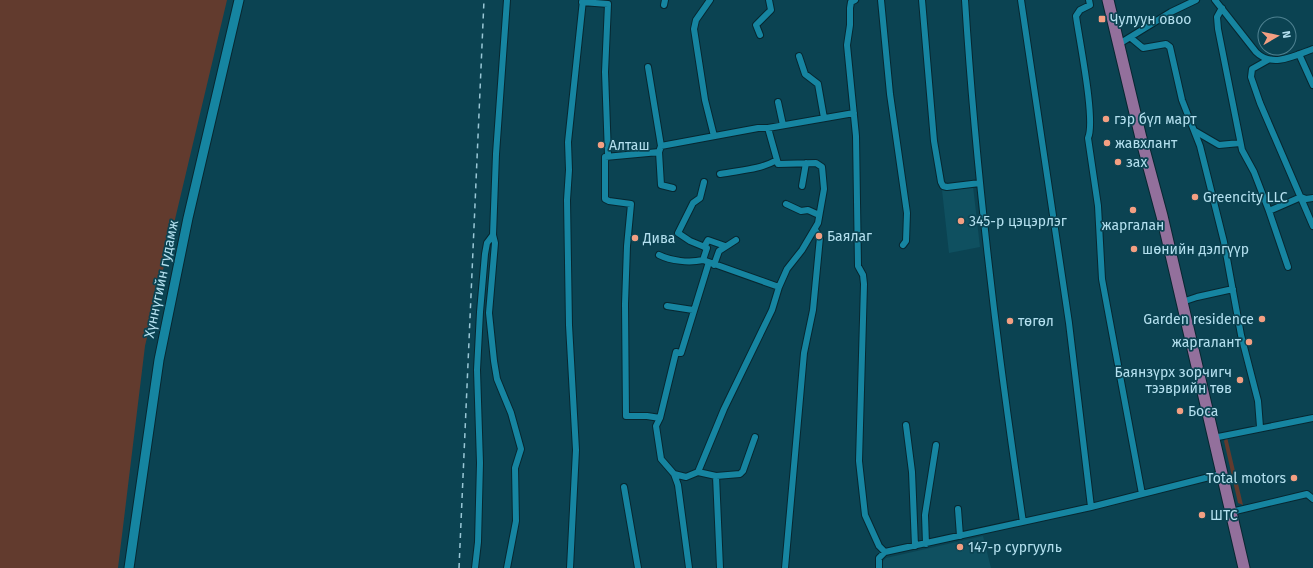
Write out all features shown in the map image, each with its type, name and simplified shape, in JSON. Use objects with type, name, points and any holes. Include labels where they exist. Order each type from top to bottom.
[{"type":"highway","points":[[1108,0],[1182,302],[1212,438],[1244,568]]},
{"type":"main road","name":"Хүннүгийн гудамж","points":[[129,568],[148,422],[160,352],[188,218],[239,0]]},
{"type":"street","points":[[507,0],[496,154],[493,234],[495,243],[489,320],[495,370],[511,413],[521,449],[515,468],[516,521],[507,568]]},
{"type":"street","points":[[710,0],[696,20],[694,29],[705,100],[714,136]]},
{"type":"street","points":[[760,35],[756,25],[771,10],[769,0]]},
{"type":"street","points":[[855,0],[851,2],[850,25],[846,45],[858,159],[858,266],[863,275],[865,300],[859,461],[865,515],[879,546],[885,552]]},
{"type":"street","points":[[881,0],[890,94],[907,213],[906,241],[903,245]]},
{"type":"street","points":[[922,0],[934,141],[941,182],[943,186],[947,188],[980,183]]},
{"type":"street","points":[[965,0],[971,97],[980,183],[1000,362],[1023,522]]},
{"type":"street","points":[[1021,0],[1069,323],[1091,507]]},
{"type":"street","points":[[1089,0],[1090,5],[1080,10],[1076,16],[1088,101],[1090,132],[1088,138],[1098,206],[1102,279],[1142,494]]},
{"type":"street","points":[[1119,44],[1171,12],[1196,0]]},
{"type":"street","points":[[1215,0],[1256,52],[1268,60]]},
{"type":"street","points":[[570,568],[576,450],[569,325],[568,142],[582,1],[608,4],[605,72],[608,155],[605,157],[605,199],[609,201],[631,204],[627,246],[625,296],[626,416],[647,416],[660,418]]},
{"type":"street","points":[[1222,8],[1217,17],[1218,29],[1240,143],[1270,211],[1288,267]]},
{"type":"street","points":[[1131,38],[1143,48],[1167,44],[1170,46],[1182,100],[1195,131],[1222,237],[1242,340],[1258,401],[1260,428]]},
{"type":"street","points":[[1313,49],[1280,60],[1268,60],[1252,69],[1251,77],[1264,113],[1313,226]]},
{"type":"street","points":[[1299,54],[1313,85]]},
{"type":"street","points":[[799,56],[806,74],[818,84],[824,118]]},
{"type":"street","points":[[648,67],[660,149],[661,185],[673,188]]},
{"type":"street","points":[[778,102],[783,125]]},
{"type":"street","points":[[608,155],[660,149],[714,136],[854,113]]},
{"type":"street","points":[[698,472],[724,408],[772,310],[779,287],[787,269],[815,230],[819,214],[824,189],[822,167],[816,162],[778,164],[768,128]]},
{"type":"street","points":[[1195,131],[1219,145],[1240,143]]},
{"type":"street","points":[[720,174],[743,169],[762,168],[777,160]]},
{"type":"street","points":[[802,186],[806,163]]},
{"type":"street","points":[[702,260],[707,248],[690,241],[678,233],[693,203],[700,198],[704,182]]},
{"type":"street","points":[[1270,211],[1301,197],[1313,198]]},
{"type":"street","points":[[786,204],[801,211],[808,210],[819,214]]},
{"type":"street","points":[[785,568],[804,353],[813,310],[820,237],[815,230]]},
{"type":"street","points":[[475,568],[478,542],[480,463],[477,370],[480,312],[485,254],[487,243],[493,234]]},
{"type":"street","points":[[704,247],[708,240],[726,246]]},
{"type":"street","points":[[689,568],[678,485],[674,474],[661,459],[656,426],[660,418],[676,352],[680,353],[693,310],[712,263],[719,251],[736,240]]},
{"type":"street","points":[[659,255],[666,258],[688,261],[702,260],[779,287]]},
{"type":"street","points":[[1182,302],[1233,289]]},
{"type":"street","points":[[667,306],[693,310]]},
{"type":"street","points":[[1212,438],[1313,418]]},
{"type":"street","points":[[906,425],[912,472],[915,546]]},
{"type":"street","points":[[674,474],[686,477],[698,472],[716,476],[740,474],[743,471],[755,437]]},
{"type":"street","points":[[926,544],[925,515],[936,445]]},
{"type":"street","points":[[879,568],[878,559],[885,552],[1091,507],[1221,474]]},
{"type":"street","points":[[716,476],[720,568]]},
{"type":"street","points":[[624,487],[638,568]]},
{"type":"street","points":[[1231,512],[1307,494],[1313,498]]},
{"type":"street","points":[[958,509],[960,536]]},
{"type":"shaded area","points":[[0,0],[227,0],[145,346],[118,568],[0,568]]},
{"type":"shaded area","name":"345-р цэцэрлэг","points":[[973,186],[980,247],[949,253],[942,190]]},
{"type":"shaded area","points":[[1227,437],[1243,505],[1238,503],[1224,441]]},
{"type":"shaded area","name":"147-р сургууль","points":[[983,536],[991,568],[882,568],[882,562],[886,558]]},
{"type":"railway","points":[[459,568],[484,0]]},
{"type":"place","name":"Чулуун овоо","points":[[1102,19]]},
{"type":"place","name":"гэр бүл март","points":[[1106,119]]},
{"type":"place","name":"жавхлант","points":[[1107,143]]},
{"type":"place","name":"Алташ","points":[[601,145]]},
{"type":"place","name":"зах","points":[[1118,162]]},
{"type":"place","name":"Greencity LLC","points":[[1195,197]]},
{"type":"place","name":"жаргалан","points":[[1133,210]]},
{"type":"place","name":"345-р цэцэрлэг","points":[[961,221]]},
{"type":"place","name":"Баялаг","points":[[819,236]]},
{"type":"place","name":"Дива","points":[[635,238]]},
{"type":"place","name":"шөнийн дэлгүүр","points":[[1134,249]]},
{"type":"place","name":"Garden residence","points":[[1262,319]]},
{"type":"place","name":"төгөл","points":[[1010,321]]},
{"type":"place","name":"жаргалант","points":[[1249,342]]},
{"type":"place","name":"Баянзүрх зорчигч тээврийн төв","points":[[1240,380]]},
{"type":"place","name":"Боса","points":[[1180,411]]},
{"type":"place","name":"Total motors","points":[[1294,478]]},
{"type":"place","name":"ШТС","points":[[1202,515]]},
{"type":"place","name":"147-р сургууль","points":[[960,547]]}]
